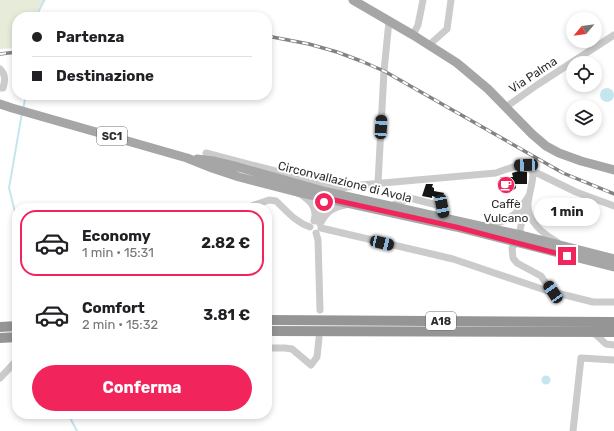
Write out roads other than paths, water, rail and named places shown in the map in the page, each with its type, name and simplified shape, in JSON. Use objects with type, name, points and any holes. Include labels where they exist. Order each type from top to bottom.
[{"type":"highway","name":"A18","points":[[272,320],[614,322]]},
{"type":"highway","points":[[0,327],[12,326]]},
{"type":"highway","name":"A18","points":[[272,331],[614,332]]},
{"type":"highway","points":[[0,338],[12,337]]},
{"type":"main road","points":[[353,0],[413,34],[467,72],[488,89],[532,134],[546,146],[580,161],[614,170]]},
{"type":"main road","points":[[0,104],[12,108]]},
{"type":"main road","points":[[0,107],[12,108]]},
{"type":"main road","name":"Circonvallazione di Avola","points":[[12,108],[187,158],[232,175],[297,192],[323,194],[391,206],[480,226],[526,245],[614,267]]},
{"type":"main road","name":"Circonvallazione di Avola","points":[[187,158],[213,161],[238,167],[323,194],[349,204],[517,240],[564,246],[614,259]]},
{"type":"street","points":[[413,34],[418,25],[423,0]]},
{"type":"street","points":[[429,45],[447,29],[451,0]]},
{"type":"street","points":[[378,183],[384,71],[389,21]]},
{"type":"street","name":"Via Palma","points":[[506,108],[537,85],[614,35]]},
{"type":"street","points":[[0,69],[4,74],[5,80],[3,88],[0,88]]},
{"type":"street","points":[[206,153],[342,188],[378,183],[496,172],[516,166],[526,165],[531,168],[533,172],[576,192],[614,206]]},
{"type":"street","points":[[533,172],[525,230],[512,248],[513,258],[517,263],[541,276],[553,292]]},
{"type":"street","points":[[297,192],[310,202],[317,224],[320,310]]},
{"type":"street","points":[[317,224],[323,194]]},
{"type":"street","points":[[260,203],[268,200],[276,201],[301,224],[317,224],[453,259],[553,292],[593,302],[614,302]]},
{"type":"street","points":[[480,226],[505,221],[516,213],[528,200]]},
{"type":"street","points":[[528,200],[529,212],[538,229],[564,246]]},
{"type":"street","points":[[317,224],[325,215],[336,207],[349,204]]},
{"type":"street","points":[[593,332],[606,344],[614,345]]},
{"type":"street","points":[[272,348],[292,349],[311,365],[317,357],[319,338]]},
{"type":"street","points":[[573,431],[581,358],[614,360]]},
{"type":"street","points":[[0,378],[12,365]]},
{"type":"water","points":[[607,88],[613,92],[614,95],[612,100],[607,102],[602,100],[600,95],[602,90]]},
{"type":"water","points":[[546,375],[551,380],[546,385],[541,380]]},
{"type":"waterway","points":[[38,12],[44,0]]},
{"type":"waterway","points":[[23,109],[25,100]]},
{"type":"waterway","points":[[13,203],[9,188],[22,113]]},
{"type":"waterway","points":[[71,419],[77,431]]},
{"type":"railway","points":[[272,37],[309,44],[337,52],[384,71],[563,173],[614,194]]},
{"type":"railway","points":[[0,54],[12,53]]},
{"type":"place","name":"Caffè Vulcano","points":[[506,185]]}]
